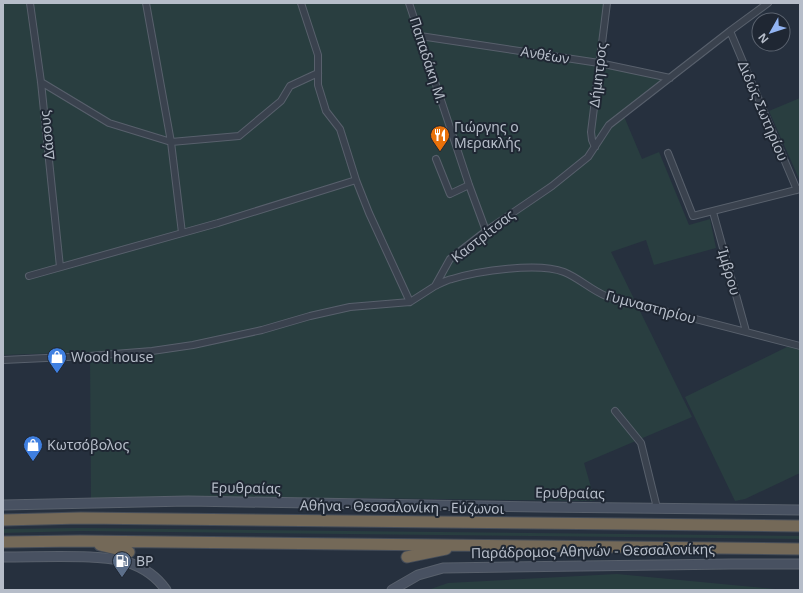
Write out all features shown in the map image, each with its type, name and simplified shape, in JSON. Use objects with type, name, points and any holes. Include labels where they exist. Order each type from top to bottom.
[{"type":"highway","name":"Αθήνα - Θεσσαλονίκη - Εύζωνοι","points":[[3,520],[81,518],[800,526]]},
{"type":"highway","points":[[3,542],[80,540],[800,549]]},
{"type":"highway","points":[[80,540],[129,552]]},
{"type":"highway","points":[[407,557],[468,545]]},
{"type":"main road","name":"Ερυθραίας","points":[[3,505],[188,501],[800,510]]},
{"type":"main road","points":[[3,557],[68,556],[120,560],[134,564],[146,571],[166,590]]},
{"type":"main road","name":"Παράδρομος Αθηνών - Θεσσαλονίκης","points":[[392,590],[418,575],[443,568],[800,564]]},
{"type":"street","name":"Δάσους","points":[[30,3],[41,82],[60,267]]},
{"type":"street","points":[[146,3],[171,142],[182,233]]},
{"type":"street","points":[[302,3],[318,56],[318,85],[326,111],[340,130],[356,180],[369,212],[410,302]]},
{"type":"street","name":"Παπαδάκη Μ.","points":[[409,3],[469,185],[486,231]]},
{"type":"street","name":"Δήμητρος","points":[[595,147],[590,132],[607,3]]},
{"type":"street","name":"Καστρίτσας","points":[[3,360],[152,351],[201,343],[262,330],[310,316],[350,308],[410,302],[435,286],[450,260],[486,231],[552,186],[588,157],[609,125],[768,3]]},
{"type":"street","name":"Διδώς Σωτηρίου","points":[[730,31],[799,190]]},
{"type":"street","name":"Ανθέων","points":[[420,36],[599,63],[670,78]]},
{"type":"street","points":[[41,82],[109,123],[171,142],[239,136],[281,101],[290,86],[318,73]]},
{"type":"street","points":[[668,153],[693,216],[799,190]]},
{"type":"street","points":[[436,159],[450,194],[469,185]]},
{"type":"street","points":[[29,276],[182,233],[356,180]]},
{"type":"street","name":"Ίμβρου","points":[[713,212],[746,331]]},
{"type":"street","name":"Γυμναστηρίου","points":[[435,286],[451,279],[502,269],[552,269],[564,272],[591,289],[606,296],[800,346]]},
{"type":"street","points":[[614,411],[641,443],[657,508]]},
{"type":"green space","points":[[3,3],[609,3],[600,64],[670,78],[623,114],[642,159],[659,152],[689,225],[710,219],[716,248],[654,265],[646,240],[611,252],[692,417],[584,463],[595,501],[363,498],[91,499],[90,352],[3,355]]},
{"type":"green space","points":[[800,98],[800,181],[769,111]]},
{"type":"green space","points":[[795,343],[800,344],[800,473],[745,499],[735,501],[685,397]]},
{"type":"green space","points":[[80,528],[800,536],[800,539],[81,531],[3,533],[3,529]]},
{"type":"green space","points":[[617,574],[786,590],[428,590],[448,583]]},
{"type":"place","name":"Γιώργης ο Μερακλής","points":[[440,152]]},
{"type":"place","name":"Wood house","points":[[57,374]]},
{"type":"place","name":"Κωτσόβολος","points":[[33,462]]},
{"type":"place","name":"BP","points":[[122,578]]}]
